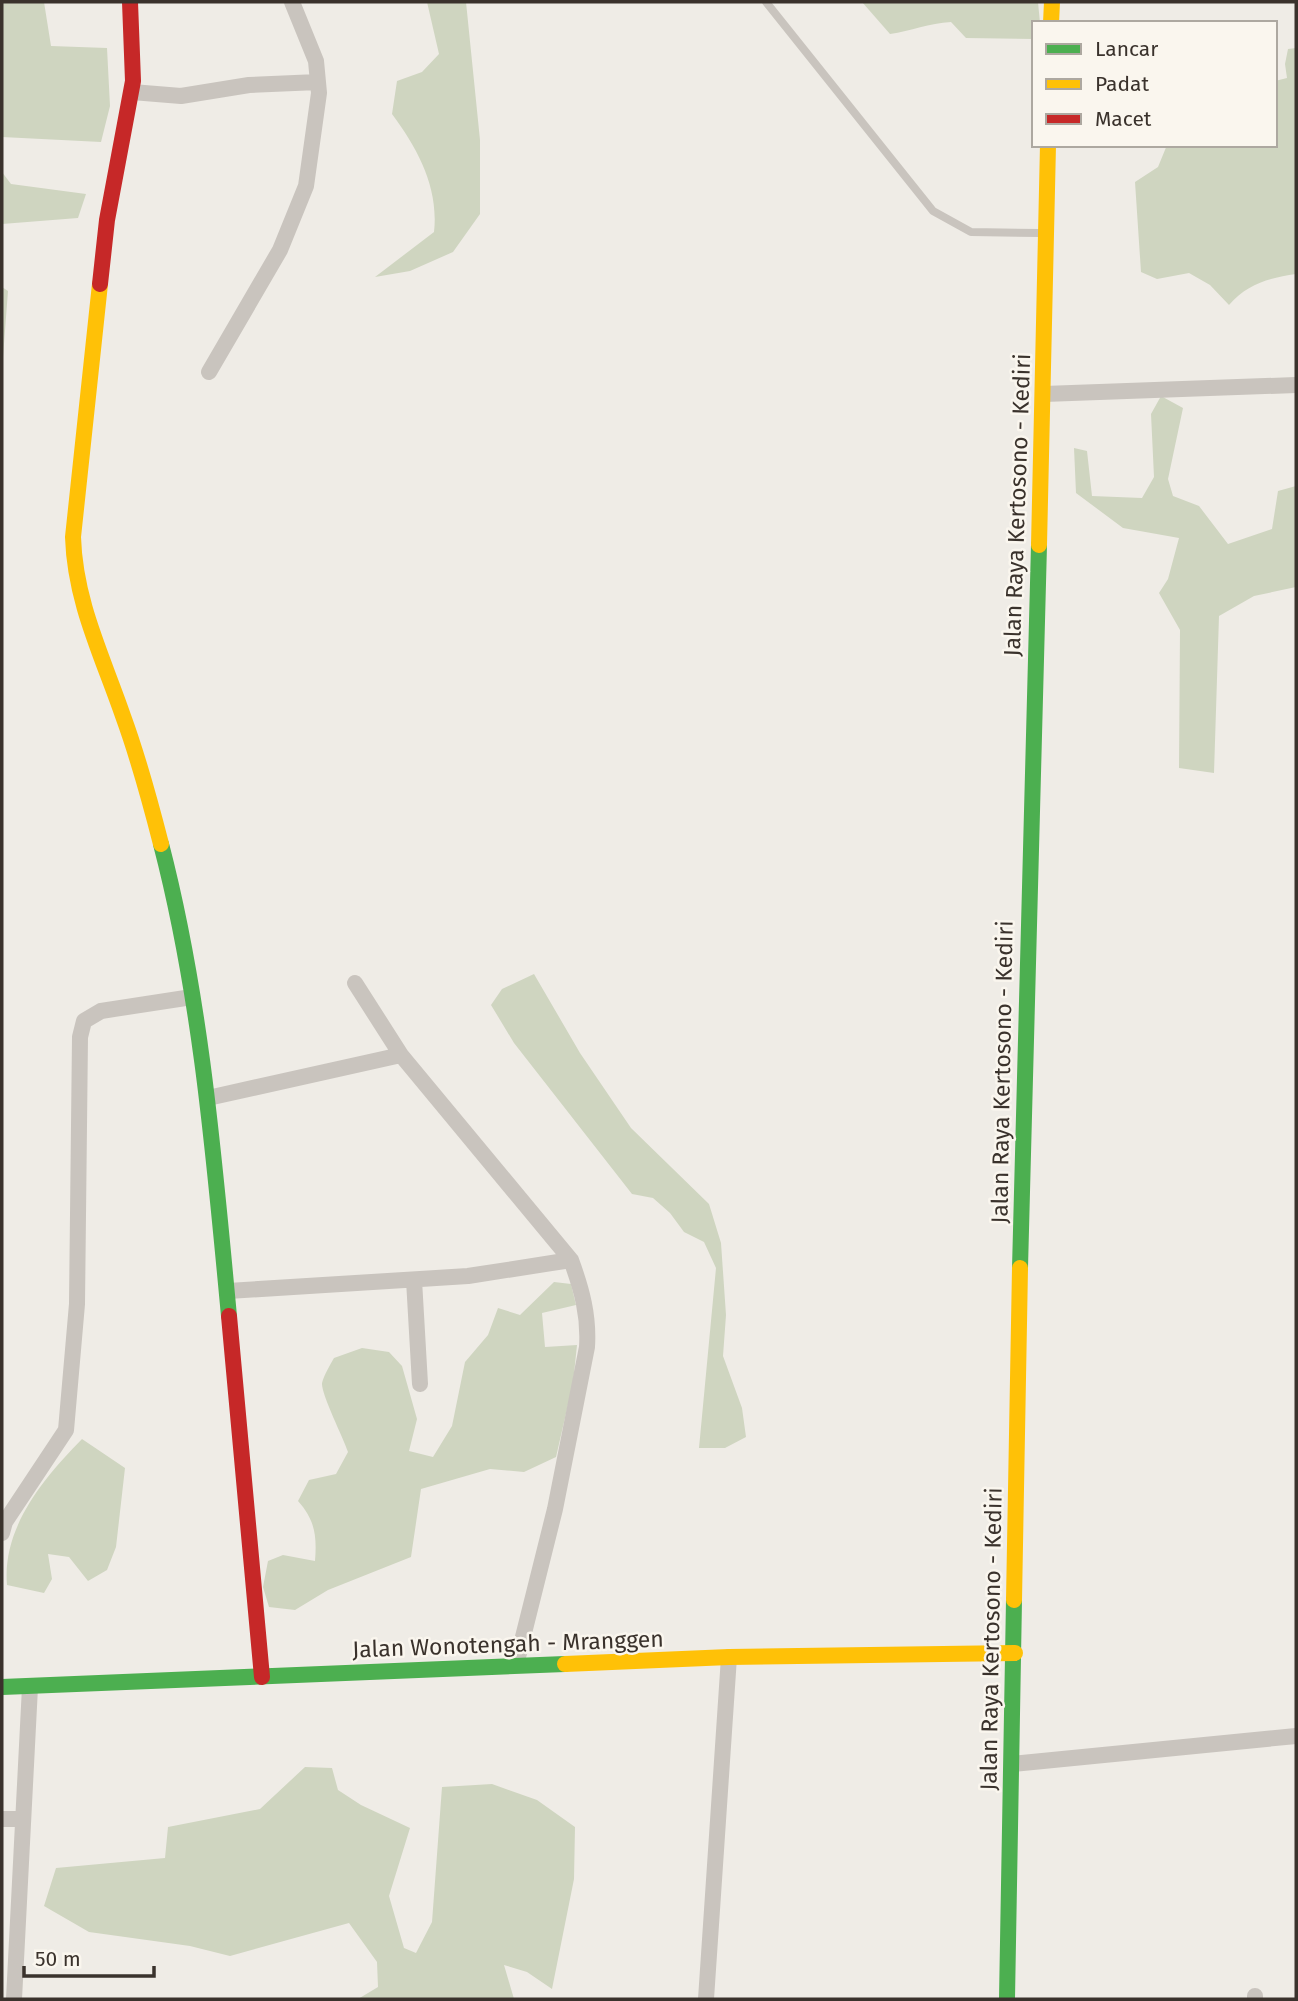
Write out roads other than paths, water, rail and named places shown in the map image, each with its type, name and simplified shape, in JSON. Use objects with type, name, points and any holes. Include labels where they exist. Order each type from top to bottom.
[{"type":"main road","points":[[130,2],[132,92],[107,220],[77,498],[73,571],[79,604],[122,714],[155,819],[183,937],[208,1098],[262,1677]]},
{"type":"main road","points":[[1051,21],[1052,2]]},
{"type":"main road","name":"Jalan Raya Kertosono - Kediri","points":[[1007,1999],[1016,1653],[1025,1017],[1044,394],[1048,147]]},
{"type":"main road","name":"Jalan Wonotengah - Mranggen","points":[[2,1687],[729,1657],[1016,1653]]},
{"type":"street","points":[[209,372],[281,250],[306,187],[318,82],[316,61],[292,2]]},
{"type":"street","points":[[132,92],[181,96],[249,85],[318,82]]},
{"type":"street","points":[[1044,394],[1296,384]]},
{"type":"street","points":[[355,983],[401,1055],[571,1260],[583,1292],[588,1325],[587,1347],[555,1509],[516,1665]]},
{"type":"street","points":[[2,1533],[5,1522],[66,1430],[77,1304],[80,1037],[84,1021],[101,1011],[192,997]]},
{"type":"street","points":[[208,1098],[401,1055]]},
{"type":"street","points":[[228,1291],[414,1280],[571,1260]]},
{"type":"street","points":[[414,1280],[420,1384]]},
{"type":"street","points":[[706,1999],[729,1657]]},
{"type":"street","points":[[14,1999],[9,1974],[23,1819],[30,1686]]},
{"type":"street","points":[[1012,1764],[1296,1736]]},
{"type":"street","points":[[2,1819],[23,1819]]},
{"type":"lane","points":[[766,2],[933,211],[971,232],[1046,233]]}]
